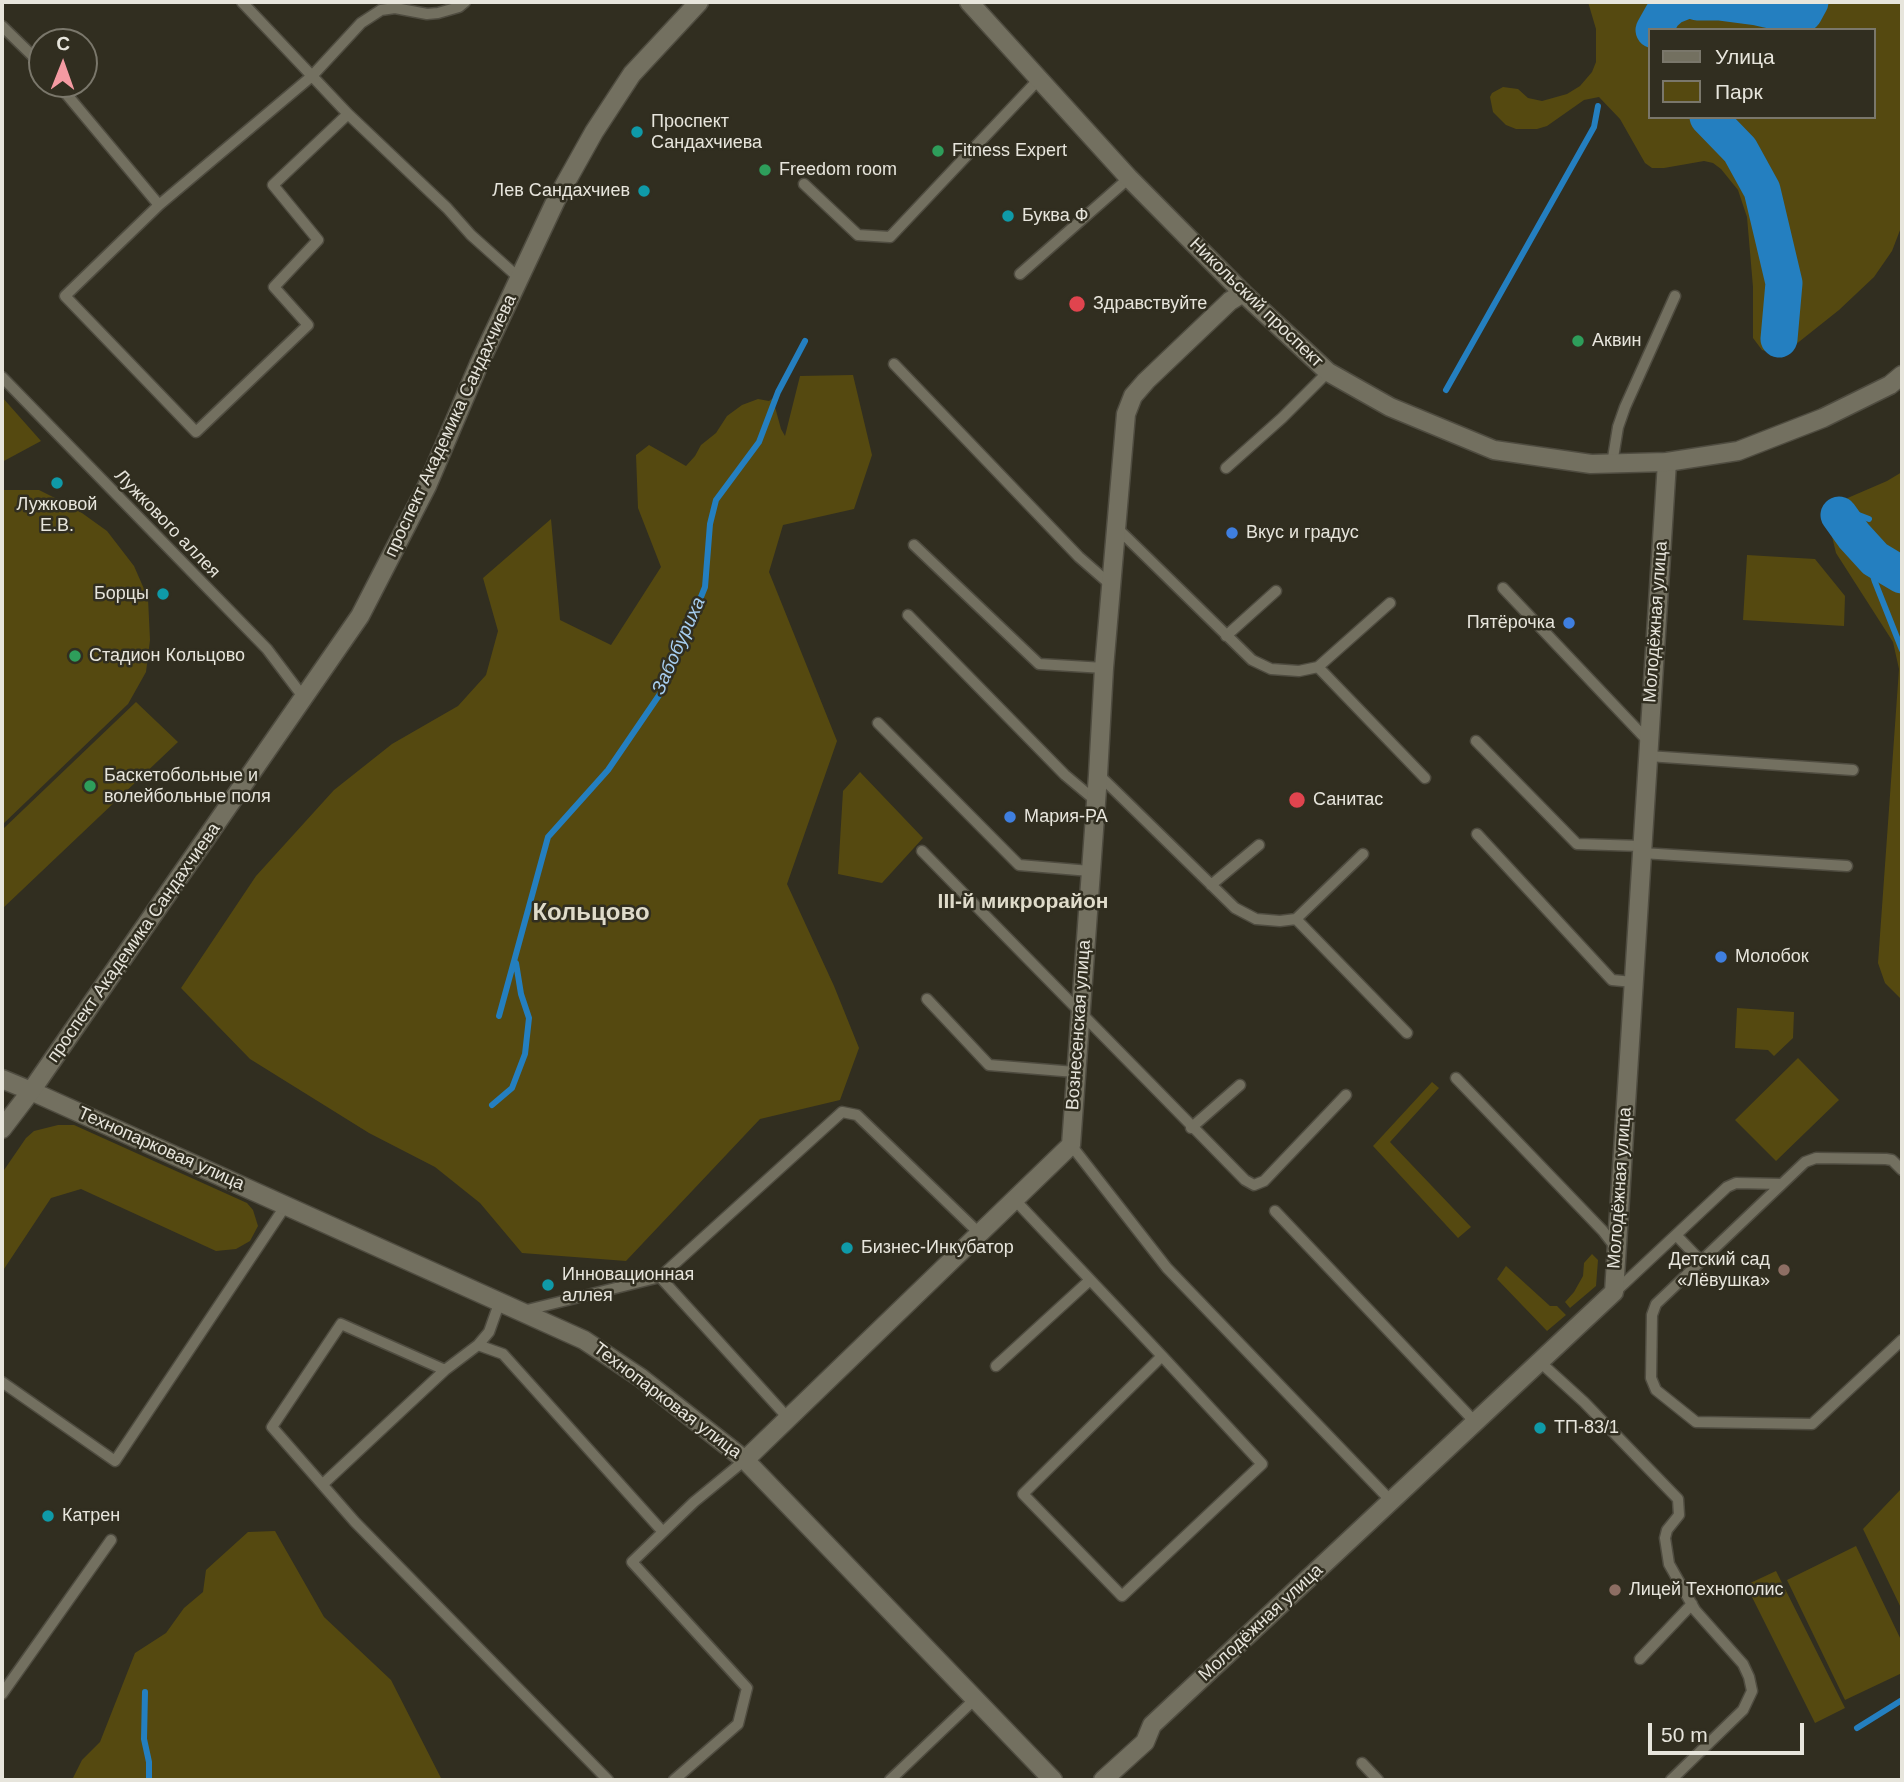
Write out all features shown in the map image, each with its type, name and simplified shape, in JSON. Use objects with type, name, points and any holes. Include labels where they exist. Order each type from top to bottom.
[{"type":"street","name":"проспект Академика Сандахчиева","points":[[2,1129],[360,616],[421,498],[479,364],[556,200],[594,132],[632,74],[699,2]]},
{"type":"street","name":"Никольский проспект","points":[[969,2],[1129,178],[1243,293],[1328,372],[1390,407],[1494,450],[1591,464],[1667,462],[1738,451],[1823,418],[1890,385],[1902,375]]},
{"type":"street","name":"Вознесенская улица","points":[[1071,1145],[1104,668],[1126,414],[1133,396],[1146,381],[1230,301],[1243,293]]},
{"type":"street","name":"Молодёжная улица","points":[[1104,1780],[1145,1742],[1153,1725],[1614,1293],[1667,462]]},
{"type":"street","name":"Технопарковая улица","points":[[2,1079],[522,1311],[584,1340],[629,1370],[745,1460],[1053,1780]]},
{"type":"street","points":[[745,1460],[1071,1145]]},
{"type":"lane","points":[[242,2],[348,114],[447,208],[471,235],[519,278]]},
{"type":"lane","points":[[348,114],[274,185],[318,240],[274,287],[308,325],[196,432],[65,296],[159,205],[312,76],[360,23],[381,10],[395,8],[427,14],[438,13],[459,7],[465,2]]},
{"type":"lane","points":[[2,26],[28,51]]},
{"type":"lane","points":[[804,184],[858,235],[890,237],[1040,78]]},
{"type":"lane","points":[[70,98],[159,205]]},
{"type":"lane","points":[[1020,274],[1129,178]]},
{"type":"lane","points":[[1612,464],[1618,427],[1625,407],[1675,296]]},
{"type":"lane","points":[[894,364],[1079,557],[1111,585]]},
{"type":"lane","points":[[1227,468],[1328,372]]},
{"type":"lane","name":"Лужкового аллея","points":[[2,377],[267,649],[304,699]]},
{"type":"lane","points":[[1116,526],[1252,660],[1271,669],[1298,671],[1318,667],[1390,603]]},
{"type":"lane","points":[[914,545],[1039,664],[1104,668]]},
{"type":"lane","points":[[1503,588],[1648,749],[1853,770]]},
{"type":"lane","points":[[1226,636],[1276,591]]},
{"type":"lane","points":[[908,615],[1065,775],[1096,802]]},
{"type":"lane","points":[[1318,667],[1425,778]]},
{"type":"lane","points":[[878,723],[1019,865],[1090,871]]},
{"type":"lane","points":[[1476,741],[1577,844],[1847,866]]},
{"type":"lane","points":[[1098,775],[1235,908],[1256,919],[1296,919],[1363,854]]},
{"type":"lane","points":[[1477,834],[1612,980],[1633,982]]},
{"type":"lane","points":[[1211,885],[1259,845]]},
{"type":"lane","points":[[922,851],[1080,1014],[1114,1044],[1191,1128],[1245,1180],[1254,1185],[1264,1181],[1346,1096]]},
{"type":"lane","points":[[1296,919],[1407,1033]]},
{"type":"lane","points":[[927,999],[989,1065],[1075,1072]]},
{"type":"lane","points":[[1456,1078],[1603,1231],[1616,1249]]},
{"type":"lane","points":[[1191,1128],[1240,1085]]},
{"type":"lane","points":[[522,1311],[660,1277],[842,1112],[857,1115],[979,1233]]},
{"type":"lane","points":[[1071,1145],[1167,1268],[1391,1501]]},
{"type":"lane","points":[[1902,1170],[1892,1160],[1886,1159],[1816,1158],[1805,1162],[1656,1304],[1652,1315],[1652,1385],[1689,1419],[1696,1422],[1812,1424],[1902,1340]]},
{"type":"lane","points":[[1614,1293],[1731,1184],[1782,1184]]},
{"type":"lane","points":[[1014,1199],[1090,1280],[1262,1464],[1122,1596],[1023,1494],[1161,1356]]},
{"type":"lane","points":[[2,1382],[115,1461],[286,1205]]},
{"type":"lane","points":[[1275,1211],[1475,1422]]},
{"type":"lane","points":[[1676,1235],[1701,1261]]},
{"type":"lane","points":[[660,1277],[788,1418]]},
{"type":"lane","points":[[996,1366],[1090,1280]]},
{"type":"lane","points":[[323,1484],[445,1370],[478,1345],[489,1332],[500,1301]]},
{"type":"lane","points":[[445,1370],[341,1324],[272,1427],[355,1522],[608,1780]]},
{"type":"lane","points":[[478,1345],[503,1354],[663,1532]]},
{"type":"lane","points":[[1540,1362],[1584,1402],[1678,1499],[1679,1515],[1667,1530],[1665,1547],[1669,1564],[1692,1604],[1743,1664],[1752,1690],[1743,1710],[1671,1780]]},
{"type":"lane","points":[[674,1780],[738,1724],[747,1688],[632,1562],[707,1491],[745,1460]]},
{"type":"lane","points":[[2,1694],[111,1540]]},
{"type":"lane","points":[[1640,1660],[1692,1604]]},
{"type":"lane","points":[[890,1780],[976,1698]]},
{"type":"lane","points":[[1362,1763],[1378,1780]]},
{"type":"green space","points":[[1588,2],[1902,2],[1902,225],[1892,251],[1874,277],[1839,310],[1790,349],[1778,353],[1762,350],[1753,338],[1753,287],[1747,217],[1738,190],[1721,169],[1704,161],[1652,168],[1645,163],[1620,119],[1599,97],[1584,100],[1547,126],[1537,129],[1516,129],[1506,125],[1493,112],[1490,97],[1503,87],[1518,89],[1528,98],[1542,101],[1567,94],[1580,86],[1592,72],[1596,62],[1596,29]]},
{"type":"green space","points":[[853,375],[872,455],[854,509],[783,525],[769,572],[837,741],[787,884],[859,1048],[840,1100],[760,1119],[626,1261],[522,1253],[480,1203],[435,1167],[369,1133],[250,1059],[181,988],[256,876],[334,790],[392,744],[458,706],[486,675],[498,631],[483,578],[551,519],[560,620],[611,645],[661,567],[638,508],[636,455],[649,445],[686,466],[701,445],[716,433],[727,416],[742,405],[758,399],[769,401],[776,396],[775,407],[785,436],[800,376]]},
{"type":"green space","points":[[2,397],[41,441],[2,462]]},
{"type":"green space","points":[[1902,472],[1902,1000],[1885,983],[1878,963],[1899,669],[1893,642],[1836,553],[1829,524],[1831,509],[1836,503]]},
{"type":"green space","name":"Стадион Кольцово","points":[[2,490],[39,490],[75,508],[107,531],[134,566],[148,598],[150,640],[146,672],[128,704],[2,825]]},
{"type":"green space","points":[[1747,555],[1815,559],[1845,596],[1844,626],[1743,620]]},
{"type":"green space","name":"Баскетобольные и волейбольные поля","points":[[136,702],[178,742],[2,909],[2,830]]},
{"type":"green space","points":[[860,772],[923,838],[882,883],[838,874],[843,791]]},
{"type":"green space","points":[[1737,1008],[1794,1012],[1793,1038],[1774,1056],[1768,1050],[1735,1048]]},
{"type":"green space","points":[[1798,1058],[1839,1100],[1776,1161],[1735,1120]]},
{"type":"green space","points":[[1432,1082],[1439,1088],[1390,1142],[1471,1227],[1458,1238],[1373,1146]]},
{"type":"green space","points":[[58,1125],[74,1125],[247,1203],[253,1210],[258,1226],[250,1241],[236,1249],[216,1251],[81,1189],[51,1198],[2,1272],[2,1173],[26,1138],[34,1131]]},
{"type":"green space","points":[[1592,1254],[1598,1260],[1596,1286],[1570,1308],[1565,1302],[1583,1276],[1584,1263]]},
{"type":"green space","points":[[1506,1266],[1550,1306],[1557,1306],[1566,1315],[1547,1331],[1497,1279]]},
{"type":"green space","points":[[1902,1488],[1902,1610],[1863,1529]]},
{"type":"green space","points":[[275,1531],[324,1617],[391,1680],[442,1780],[72,1780],[82,1760],[100,1742],[135,1653],[166,1633],[184,1608],[203,1592],[206,1570],[248,1532]]},
{"type":"green space","points":[[1856,1546],[1902,1642],[1902,1673],[1845,1700],[1787,1580]]},
{"type":"green space","points":[[1776,1571],[1845,1708],[1815,1723],[1746,1585]]},
{"type":"waterway","name":"Забобуриха","points":[[1655,28],[1663,14],[1682,2]]},
{"type":"waterway","name":"Забобуриха","points":[[1697,2],[1757,7],[1797,16],[1804,13],[1810,2]]},
{"type":"waterway","points":[[1446,390],[1594,127],[1598,106]]},
{"type":"waterway","name":"Забобуриха","points":[[1710,119],[1740,150],[1762,190],[1784,283],[1779,339]]},
{"type":"waterway","name":"Забобуриха","points":[[499,1016],[548,837],[608,770],[664,688],[705,587],[710,524],[716,500],[759,442],[778,392],[805,341]]},
{"type":"waterway","points":[[1844,522],[1856,514],[1869,519]]},
{"type":"waterway","name":"Забобуриха","points":[[1839,515],[1875,559],[1902,575]]},
{"type":"waterway","points":[[1864,547],[1902,650]]},
{"type":"waterway","points":[[492,1105],[512,1088],[525,1054],[529,1018],[521,994],[516,963]]},
{"type":"waterway","points":[[145,1692],[144,1739],[149,1762],[149,1780]]},
{"type":"waterway","points":[[1857,1728],[1902,1700]]},
{"type":"place","name":"Проспект Сандахчиева","points":[[637,132]]},
{"type":"place","name":"Fitness Expert","points":[[938,151]]},
{"type":"place","name":"Freedom room","points":[[765,170]]},
{"type":"place","name":"Лев Сандахчиев","points":[[644,191]]},
{"type":"place","name":"Буква Ф","points":[[1008,216]]},
{"type":"place","name":"Здравствуйте","points":[[1077,304]]},
{"type":"place","name":"Аквин","points":[[1578,341]]},
{"type":"place","name":"Лужковой Е.В.","points":[[57,483]]},
{"type":"place","name":"Вкус и градус","points":[[1232,533]]},
{"type":"place","name":"Борцы","points":[[163,594]]},
{"type":"place","name":"Пятёрочка","points":[[1569,623]]},
{"type":"place","name":"Стадион Кольцово","points":[[75,656]]},
{"type":"place","name":"Баскетобольные и волейбольные поля","points":[[90,786]]},
{"type":"place","name":"Санитас","points":[[1297,800]]},
{"type":"place","name":"Мария-РА","points":[[1010,817]]},
{"type":"place","name":"Молобок","points":[[1721,957]]},
{"type":"place","name":"Бизнес-Инкубатор","points":[[847,1248]]},
{"type":"place","name":"Детский сад «Лёвушка»","points":[[1784,1270]]},
{"type":"place","name":"Инновационная аллея","points":[[548,1285]]},
{"type":"place","name":"ТП-83/1","points":[[1540,1428]]},
{"type":"place","name":"Катрен","points":[[48,1516]]},
{"type":"place","name":"Лицей Технополис","points":[[1615,1590]]},
{"type":"district","name":"III-й микрорайон","points":[[1023,902]]},
{"type":"district","name":"Кольцово","points":[[591,913]]}]
